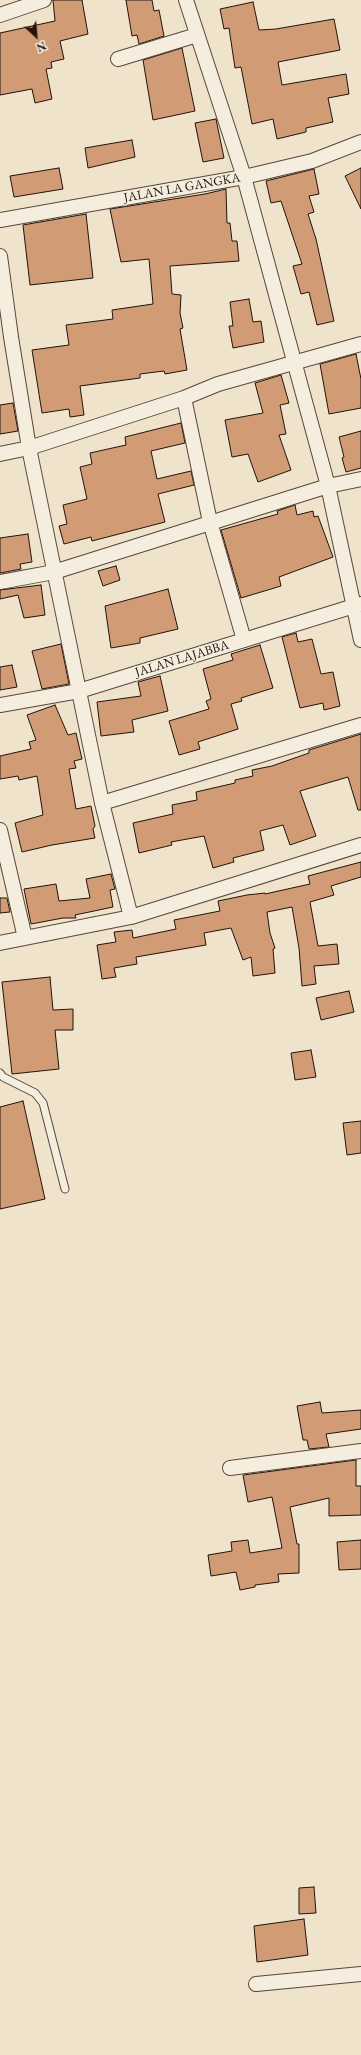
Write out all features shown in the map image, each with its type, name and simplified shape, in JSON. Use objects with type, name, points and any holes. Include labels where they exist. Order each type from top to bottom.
[{"type":"street","points":[[0,15],[44,0]]},
{"type":"street","points":[[186,0],[244,177],[328,486],[357,605],[361,640]]},
{"type":"street","points":[[118,59],[197,35]]},
{"type":"street","name":"JALAN LA GANGKA","points":[[0,220],[244,177],[312,161],[361,142]]},
{"type":"street","points":[[0,256],[5,338],[102,803],[131,916]]},
{"type":"street","points":[[0,454],[29,448],[184,398],[218,384],[294,364],[361,344]]},
{"type":"street","points":[[184,398],[210,522],[244,640]]},
{"type":"street","points":[[0,582],[54,572],[328,486],[361,479]]},
{"type":"street","name":"JALAN LAJABBA","points":[[0,705],[79,691],[357,605]]},
{"type":"street","points":[[102,803],[361,725]]},
{"type":"street","points":[[0,830],[25,938]]},
{"type":"street","points":[[0,944],[131,916],[361,845]]},
{"type":"street","points":[[230,1468],[361,1451]]},
{"type":"street","points":[[256,1984],[361,1974]]},
{"type":"lane","points":[[0,1073],[3,1077],[35,1093],[44,1103],[65,1189]]},
{"type":"building","points":[[53,0],[82,0],[88,34],[60,41],[64,59],[51,62],[52,68],[46,69],[52,99],[35,103],[32,89],[0,95],[0,33],[55,21]]},
{"type":"building","points":[[126,0],[152,0],[154,11],[159,10],[164,36],[139,44],[137,35],[132,36]]},
{"type":"building","points":[[253,2],[259,30],[276,29],[334,19],[340,50],[278,62],[282,85],[346,74],[349,94],[328,98],[333,122],[306,128],[306,132],[277,139],[273,119],[252,124],[241,67],[235,68],[229,28],[224,29],[220,9]]},
{"type":"building","points":[[182,48],[195,111],[153,120],[143,60]]},
{"type":"building","points":[[216,119],[224,158],[203,162],[195,123]]},
{"type":"building","points":[[132,140],[135,157],[88,168],[85,148]]},
{"type":"building","points":[[59,168],[63,189],[14,197],[10,176]]},
{"type":"building","points":[[361,168],[361,209],[345,176]]},
{"type":"building","points":[[314,169],[319,194],[309,196],[314,212],[308,214],[316,239],[334,321],[317,325],[309,292],[301,294],[293,266],[302,264],[281,201],[271,203],[266,181]]},
{"type":"building","points":[[226,189],[227,223],[230,223],[232,241],[237,241],[239,261],[170,266],[172,294],[181,295],[180,313],[183,328],[180,329],[187,370],[165,374],[164,371],[140,374],[140,378],[80,386],[84,415],[70,417],[69,409],[42,413],[32,350],[69,345],[66,325],[113,319],[112,310],[153,304],[149,259],[121,262],[110,209],[205,194]]},
{"type":"building","points":[[86,214],[93,278],[30,285],[23,225]]},
{"type":"building","points":[[249,299],[253,322],[261,321],[264,342],[233,348],[229,326],[233,326],[230,302]]},
{"type":"building","points":[[356,354],[361,379],[361,408],[329,414],[320,364]]},
{"type":"building","points":[[281,375],[289,403],[280,405],[286,434],[279,435],[291,470],[258,482],[248,454],[232,457],[225,420],[263,413],[255,383]]},
{"type":"building","points":[[13,403],[18,431],[0,434],[0,405]]},
{"type":"building","points":[[181,423],[185,443],[151,451],[157,479],[191,471],[194,485],[158,494],[165,522],[92,541],[91,537],[64,544],[59,526],[67,524],[63,505],[87,499],[80,467],[92,464],[90,453],[126,445],[125,437]]},
{"type":"building","points":[[361,431],[361,468],[346,472],[339,437]]},
{"type":"building","points":[[295,505],[297,515],[313,511],[314,517],[318,516],[333,557],[279,577],[281,586],[241,598],[221,530],[278,514],[277,511]]},
{"type":"building","points":[[28,534],[32,562],[20,564],[21,569],[0,573],[0,538]]},
{"type":"building","points":[[116,566],[120,580],[103,586],[98,571]]},
{"type":"building","points":[[41,585],[45,615],[24,618],[18,595],[0,599],[0,590]]},
{"type":"building","points":[[168,589],[178,629],[140,638],[140,643],[111,648],[105,606]]},
{"type":"building","points":[[296,633],[298,642],[312,639],[321,674],[333,672],[340,706],[324,710],[323,703],[300,708],[282,637]]},
{"type":"building","points":[[61,644],[69,684],[42,689],[32,651]]},
{"type":"building","points":[[260,645],[273,688],[241,698],[242,701],[231,704],[238,729],[198,742],[200,749],[179,755],[169,721],[209,709],[206,701],[211,699],[203,669],[233,660],[231,654]]},
{"type":"building","points":[[12,665],[17,687],[0,690],[0,667]]},
{"type":"building","points":[[160,676],[168,711],[132,720],[134,732],[101,736],[97,702],[141,696],[138,682]]},
{"type":"building","points":[[55,705],[68,735],[76,733],[82,759],[74,761],[76,768],[69,769],[76,809],[91,806],[95,826],[93,829],[95,838],[52,845],[22,852],[15,823],[43,815],[37,776],[19,780],[18,776],[0,779],[0,756],[31,749],[29,742],[36,740],[27,715]]},
{"type":"building","points":[[361,734],[361,810],[358,810],[348,777],[300,791],[316,836],[290,845],[283,825],[260,831],[264,850],[233,858],[234,862],[213,868],[204,836],[171,842],[172,845],[139,853],[133,823],[173,814],[172,805],[197,800],[196,792],[235,783],[235,780],[253,776],[252,770],[272,766],[309,753],[309,750]]},
{"type":"building","points":[[361,862],[361,877],[331,886],[334,895],[310,902],[318,946],[337,944],[339,964],[314,966],[316,984],[302,986],[299,948],[292,907],[267,912],[270,933],[275,948],[273,949],[275,973],[253,976],[251,957],[243,960],[231,928],[204,933],[206,945],[136,957],[137,964],[114,968],[116,977],[102,979],[97,945],[116,942],[114,932],[132,930],[133,938],[176,929],[174,920],[220,911],[218,901],[247,895],[265,894],[310,884],[308,876]]},
{"type":"building","points":[[111,874],[115,889],[110,890],[113,907],[75,915],[76,918],[63,918],[31,924],[24,889],[56,884],[59,901],[90,898],[86,879]]},
{"type":"building","points":[[0,898],[7,898],[10,912],[0,913]]},
{"type":"building","points":[[50,977],[53,1010],[73,1009],[73,1030],[55,1030],[59,1069],[12,1074],[2,982]]},
{"type":"building","points":[[349,991],[354,1012],[321,1020],[316,998]]},
{"type":"building","points":[[311,1050],[316,1077],[295,1080],[291,1053]]},
{"type":"building","points":[[23,1101],[45,1199],[0,1209],[0,1107]]},
{"type":"building","points":[[361,1121],[361,1153],[347,1155],[343,1123]]},
{"type":"building","points":[[320,1402],[322,1413],[361,1410],[361,1429],[326,1434],[329,1447],[309,1449],[307,1440],[303,1440],[297,1406]]},
{"type":"building","points":[[356,1460],[356,1486],[361,1486],[361,1515],[329,1516],[329,1498],[290,1507],[297,1544],[299,1544],[299,1573],[278,1574],[279,1582],[255,1585],[255,1587],[240,1590],[236,1572],[211,1576],[208,1555],[232,1551],[231,1542],[248,1540],[250,1553],[282,1548],[272,1497],[248,1502],[243,1475]]},
{"type":"building","points":[[361,1540],[361,1569],[339,1570],[337,1542]]},
{"type":"building","points":[[314,1887],[316,1913],[299,1914],[299,1888]]},
{"type":"building","points":[[304,1919],[308,1955],[257,1962],[254,1926]]}]
